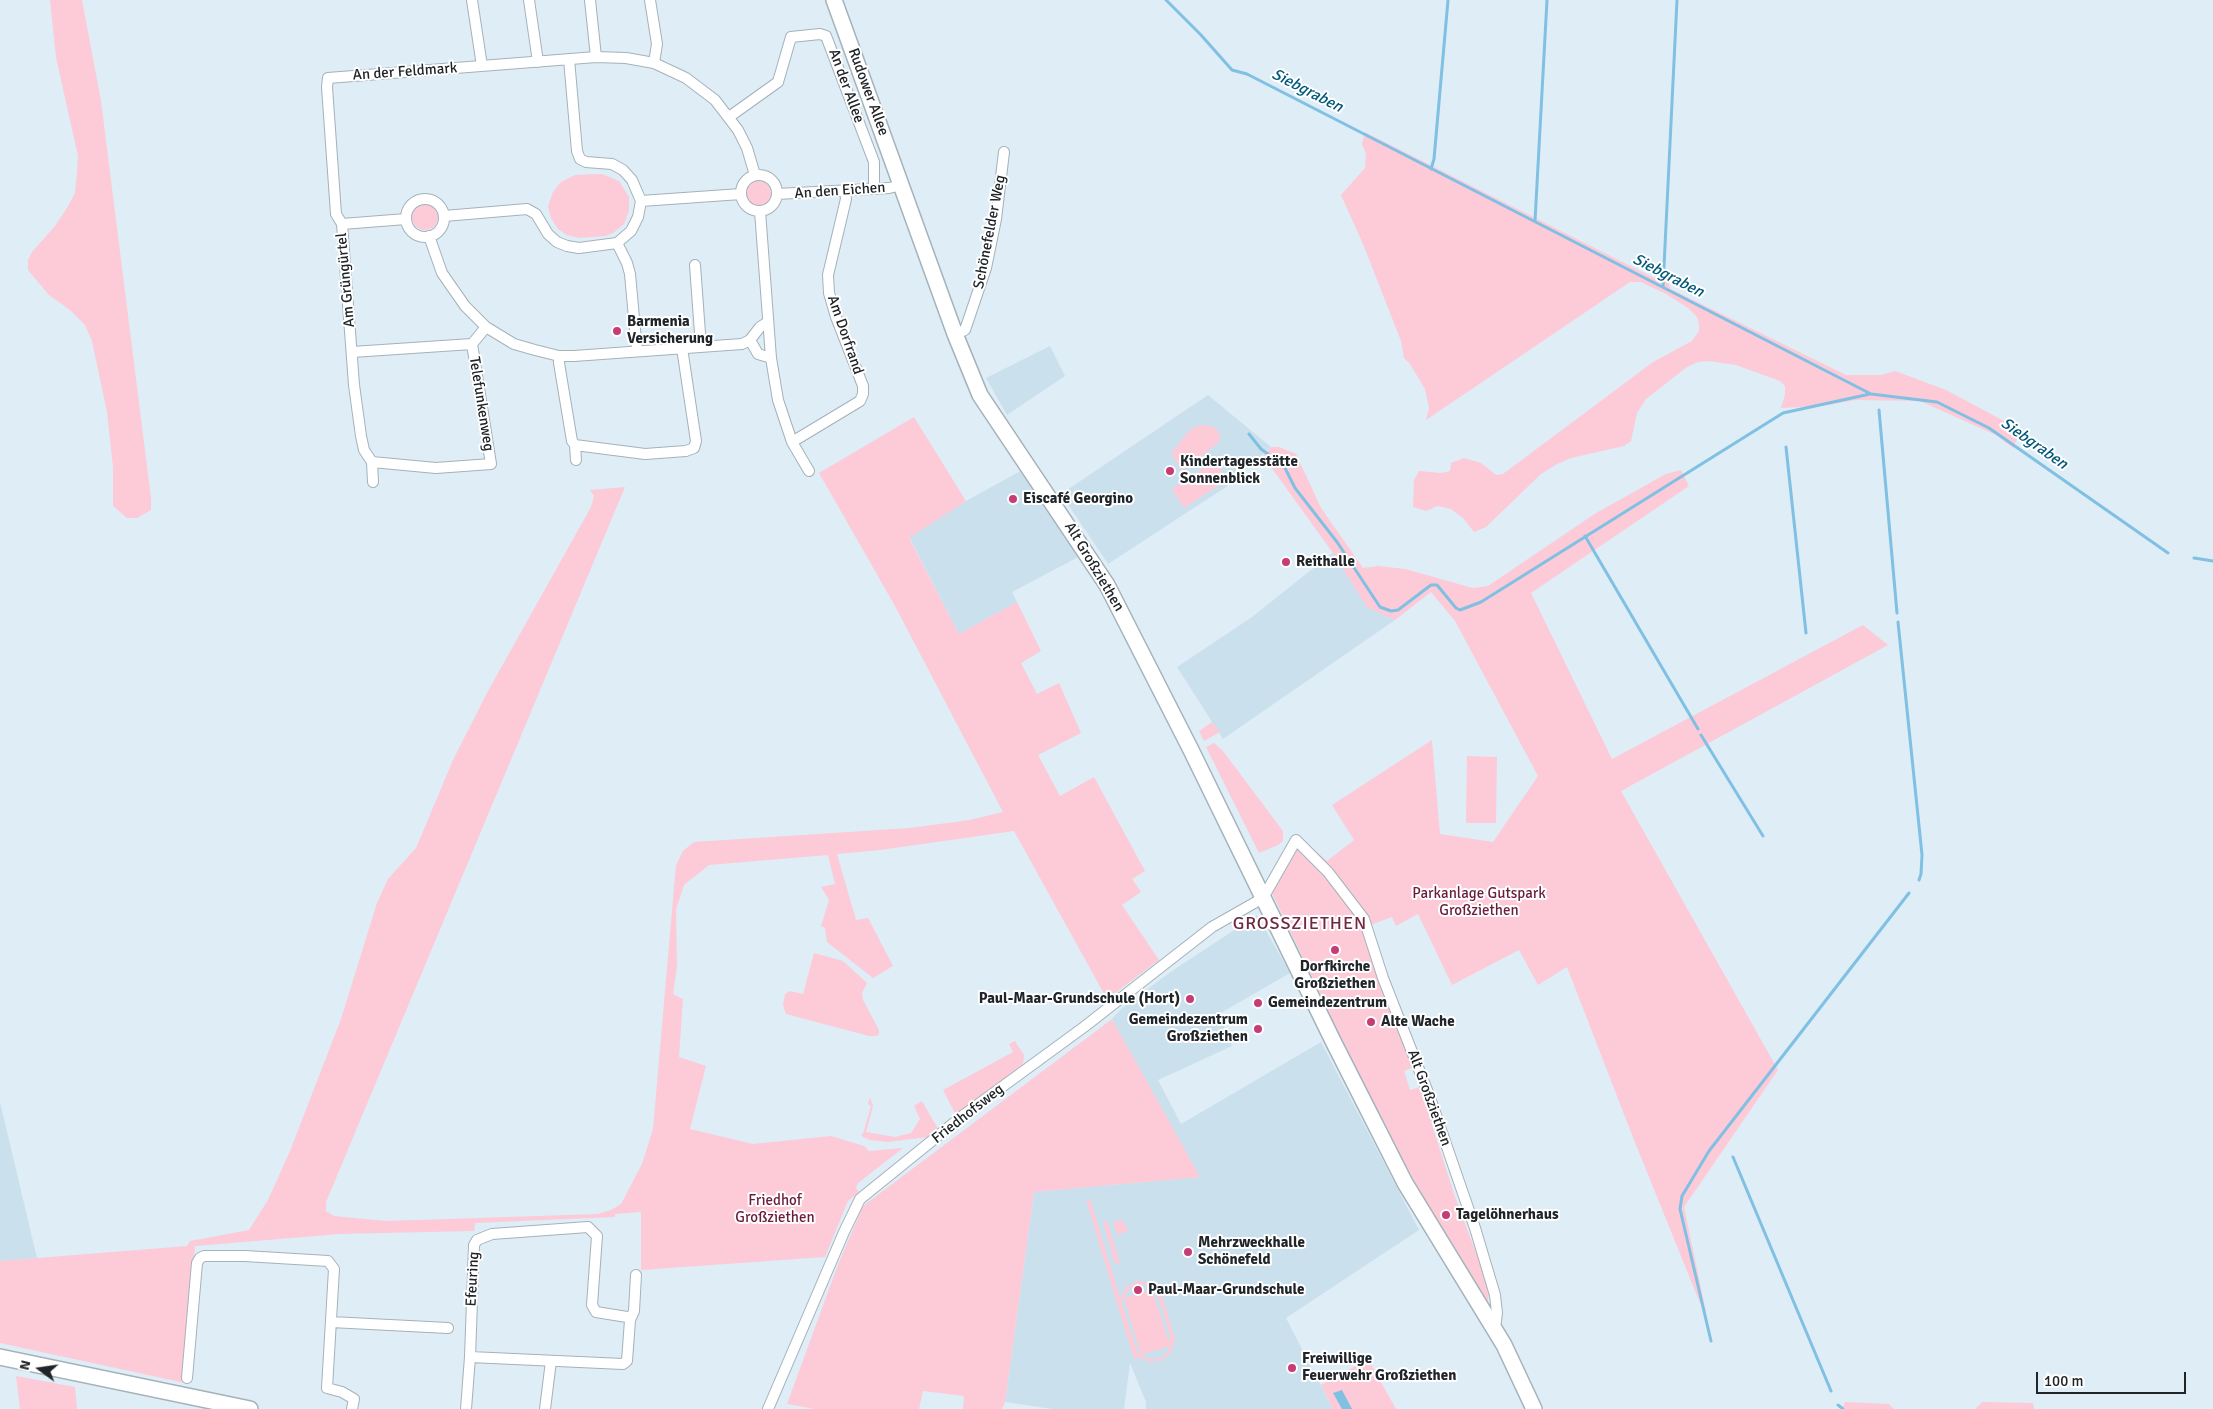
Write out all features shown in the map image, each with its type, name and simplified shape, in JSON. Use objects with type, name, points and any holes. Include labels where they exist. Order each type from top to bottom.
[{"type":"street","points":[[472,0],[482,66]]},
{"type":"street","points":[[529,0],[538,62]]},
{"type":"street","points":[[590,0],[596,57]]},
{"type":"street","points":[[650,0],[657,44],[654,63]]},
{"type":"street","name":"Rudower Allee","points":[[834,0],[902,185]]},
{"type":"street","name":"An der Allee","points":[[729,117],[778,82],[791,37],[820,34],[826,36],[874,162],[874,188]]},
{"type":"street","name":"An der Feldmark","points":[[328,78],[596,57],[626,58],[654,63],[692,82],[715,100],[729,117],[748,148],[755,175]]},
{"type":"street","points":[[444,216],[527,209],[536,214],[548,234],[567,246],[579,248],[617,243],[631,230],[638,217],[641,201],[635,186],[623,170],[612,164],[586,162],[580,159],[577,151],[569,59]]},
{"type":"street","name":"Am Grüngürtel","points":[[328,78],[336,214],[342,224],[361,436],[364,450],[372,462],[373,482]]},
{"type":"street","name":"Schönefelder Weg","points":[[955,334],[965,330],[986,268],[996,219],[1004,152]]},
{"type":"street","points":[[755,175],[746,180],[741,194],[742,199],[750,208],[760,211],[771,358],[778,400],[792,442],[809,471]]},
{"type":"street","name":"An den Eichen","points":[[755,175],[766,176],[770,179],[774,183],[777,194],[773,204],[760,211]]},
{"type":"street","name":"An den Eichen","points":[[777,194],[902,185]]},
{"type":"street","name":"Alt Großziethen","points":[[902,185],[974,382],[988,408],[1064,518],[1107,585],[1191,750],[1334,1043],[1405,1183],[1494,1329],[1534,1409]]},
{"type":"street","name":"Am Dorfrand","points":[[792,442],[860,401],[863,394],[863,386],[829,293],[828,275],[846,199],[846,190]]},
{"type":"street","points":[[641,201],[741,194]]},
{"type":"street","points":[[421,199],[436,202],[444,216],[439,230],[430,236],[423,237],[412,231],[406,219],[408,209],[421,199]]},
{"type":"street","points":[[342,224],[406,219]]},
{"type":"street","points":[[430,236],[442,273],[453,291],[486,327],[514,344],[559,356],[742,344],[750,340],[760,327],[768,322]]},
{"type":"street","points":[[617,243],[630,274],[636,352]]},
{"type":"street","points":[[695,265],[701,347]]},
{"type":"street","name":"Telefunkenweg","points":[[352,352],[472,344],[486,327]]},
{"type":"street","points":[[750,340],[758,354],[771,358]]},
{"type":"street","name":"Telefunkenweg","points":[[372,462],[436,468],[494,465],[472,344]]},
{"type":"street","points":[[575,445],[645,454],[686,451],[694,448],[696,441],[682,348]]},
{"type":"street","points":[[559,356],[558,363],[570,432],[575,445],[576,460]]},
{"type":"street","name":"Alt Großziethen","points":[[1263,898],[1296,840],[1328,872],[1364,919],[1383,978],[1432,1104],[1474,1228],[1495,1295],[1497,1313],[1494,1329]]},
{"type":"street","name":"Friedhofsweg","points":[[768,1409],[860,1199],[965,1114],[1084,1027],[1212,927],[1263,898]]},
{"type":"street","name":"Efeuring","points":[[466,1409],[474,1245],[482,1236],[588,1227],[597,1236],[592,1305],[596,1312],[627,1317],[630,1320]]},
{"type":"street","points":[[187,1378],[197,1262],[204,1256],[245,1256],[328,1262],[334,1269],[327,1388],[342,1392],[354,1399],[352,1409]]},
{"type":"street","points":[[470,1357],[623,1364],[627,1361],[630,1320],[634,1311],[636,1275]]},
{"type":"street","points":[[332,1322],[448,1328]]},
{"type":"street","points":[[0,1357],[250,1409]]},
{"type":"street","points":[[544,1409],[550,1361]]},
{"type":"shaded area","points":[[1050,346],[1065,376],[1007,415],[986,378]]},
{"type":"shaded area","name":"Kindertagesstätte Sonnenblick","points":[[1208,395],[1271,447],[1226,487],[1108,564],[1061,494]]},
{"type":"shaded area","points":[[1024,469],[1082,555],[1012,592],[1017,602],[959,634],[909,537],[966,501]]},
{"type":"shaded area","points":[[1340,547],[1391,611],[1395,620],[1223,739],[1177,667],[1252,617]]},
{"type":"shaded area","points":[[1257,915],[1290,973],[1219,1014],[1232,1046],[1158,1080],[1181,1124],[1321,1042],[1419,1230],[1286,1318],[1333,1409],[1146,1409],[1146,1402],[1130,1363],[1124,1409],[1052,1409],[1005,1402],[1034,1192],[1199,1177],[1112,1019],[1121,1009],[1169,973]]},
{"type":"shaded area","points":[[0,1102],[37,1258],[0,1261]]},
{"type":"green space","points":[[50,0],[82,0],[101,101],[151,498],[151,510],[137,518],[127,518],[113,506],[113,467],[107,412],[92,341],[85,325],[70,310],[49,295],[28,270],[28,260],[32,252],[55,226],[75,193],[77,173],[78,156],[56,57]]},
{"type":"green space","points":[[1365,132],[1654,278],[1663,274],[1671,289],[1846,375],[1881,375],[1895,371],[1946,390],[2021,430],[2013,448],[1996,435],[1920,401],[1856,400],[1822,406],[1781,408],[1785,395],[1785,386],[1780,381],[1736,365],[1709,361],[1698,362],[1687,367],[1646,399],[1637,413],[1631,441],[1624,446],[1571,458],[1557,464],[1541,474],[1486,527],[1474,532],[1463,518],[1451,509],[1437,506],[1426,511],[1413,507],[1414,480],[1419,471],[1441,473],[1450,471],[1451,463],[1464,458],[1481,463],[1496,475],[1503,474],[1653,362],[1692,341],[1699,331],[1699,324],[1697,317],[1688,308],[1666,294],[1641,282],[1630,282],[1426,420],[1429,408],[1425,389],[1410,364],[1404,358],[1401,341],[1363,244],[1341,195],[1365,168],[1366,154],[1362,144]]},
{"type":"green space","points":[[602,174],[619,181],[629,197],[629,211],[624,224],[613,233],[605,236],[579,238],[567,235],[558,229],[551,218],[548,206],[553,192],[561,182],[575,175]]},
{"type":"green space","points":[[758,180],[767,184],[771,193],[767,202],[758,206],[749,202],[745,193],[749,184]]},
{"type":"green space","points":[[425,204],[434,208],[438,217],[434,226],[425,230],[416,226],[412,217],[416,208]]},
{"type":"green space","name":"Friedhof Großziethen","points":[[914,417],[966,501],[909,538],[959,634],[1017,602],[1041,651],[1021,663],[1037,694],[1059,683],[1081,733],[1038,755],[1060,796],[1094,777],[1145,871],[1132,879],[1141,892],[1122,905],[1159,960],[1107,999],[1014,831],[880,850],[837,854],[856,920],[868,918],[893,966],[873,978],[827,942],[825,928],[821,926],[829,900],[821,887],[835,884],[828,855],[709,865],[684,885],[676,909],[677,966],[673,994],[683,999],[679,1057],[706,1066],[690,1129],[753,1144],[831,1136],[864,1146],[869,1151],[903,1148],[858,1183],[856,1188],[859,1192],[848,1201],[825,1257],[641,1270],[641,1212],[615,1214],[615,1217],[475,1223],[474,1231],[339,1234],[195,1246],[185,1383],[0,1343],[0,1261],[187,1246],[190,1241],[249,1230],[268,1200],[290,1151],[341,1019],[377,903],[388,879],[416,848],[453,760],[488,691],[591,507],[594,496],[590,490],[625,487],[326,1202],[326,1211],[334,1216],[386,1221],[598,1214],[611,1210],[621,1204],[642,1164],[653,1129],[676,865],[683,851],[694,842],[910,828],[970,820],[1003,812],[895,606],[819,473]]},
{"type":"green space","points":[[1205,425],[1216,428],[1220,436],[1219,442],[1183,471],[1171,454],[1188,432],[1197,426]]},
{"type":"green space","name":"Parkanlage Gutspark Großziethen","points":[[1271,447],[1279,447],[1296,454],[1321,508],[1363,568],[1378,566],[1405,569],[1473,588],[1488,586],[1596,513],[1666,474],[1681,470],[1689,486],[1531,593],[1612,759],[1863,625],[1888,645],[1621,791],[1778,1070],[1684,1207],[1706,1312],[1700,1303],[1634,1140],[1567,967],[1538,985],[1519,950],[1452,985],[1418,914],[1396,926],[1392,917],[1373,924],[1364,936],[1414,1067],[1404,1071],[1410,1090],[1420,1087],[1454,1194],[1479,1261],[1489,1294],[1488,1300],[1486,1301],[1464,1270],[1382,1123],[1272,893],[1303,840],[1327,861],[1354,840],[1332,805],[1432,740],[1440,834],[1493,842],[1538,776],[1455,621],[1431,592],[1395,620],[1367,607],[1333,553],[1263,456]]},
{"type":"green space","points":[[1215,461],[1227,480],[1184,508],[1172,489]]},
{"type":"green space","points":[[1212,722],[1220,732],[1204,741],[1199,731]]},
{"type":"green space","points":[[1214,743],[1223,751],[1283,831],[1283,841],[1278,845],[1259,853],[1206,747]]},
{"type":"green space","points":[[1467,756],[1497,757],[1496,823],[1466,823]]},
{"type":"green space","points":[[814,953],[843,961],[867,983],[862,993],[863,1000],[879,1030],[879,1034],[869,1036],[786,1014],[783,1005],[785,994],[790,991],[803,994]]},
{"type":"green space","points":[[1112,1019],[1200,1177],[1034,1192],[1005,1402],[1002,1409],[963,1409],[964,1396],[923,1391],[919,1409],[815,1409],[787,1404],[839,1262],[863,1206]]},
{"type":"green space","points":[[1015,1041],[1024,1055],[1023,1064],[956,1115],[943,1090],[1013,1052],[1009,1044]]},
{"type":"green space","points":[[870,1097],[873,1106],[866,1132],[895,1137],[911,1133],[920,1119],[914,1106],[922,1101],[938,1129],[928,1137],[888,1142],[870,1140],[863,1137],[861,1134],[863,1134],[871,1106],[868,1104]]},
{"type":"green space","points":[[1090,1199],[1120,1298],[1126,1287],[1138,1281],[1155,1286],[1162,1296],[1175,1339],[1172,1351],[1162,1360],[1150,1362],[1138,1357],[1134,1359],[1086,1200]],"holes":[[[1143,1284],[1157,1293],[1170,1335],[1168,1351],[1161,1358],[1145,1358],[1137,1351],[1122,1303],[1129,1289]]]},
{"type":"green space","points":[[1121,1219],[1129,1230],[1118,1235],[1113,1224]]},
{"type":"green space","points":[[1107,1221],[1120,1263],[1115,1264],[1103,1222]]},
{"type":"green space","points":[[1152,1289],[1170,1346],[1141,1355],[1124,1298]]},
{"type":"green space","points":[[1368,1359],[1396,1409],[1333,1409],[1321,1385]]},
{"type":"green space","points":[[16,1376],[75,1387],[77,1409],[20,1409]]},
{"type":"green space","points":[[1845,1402],[1889,1404],[1894,1409],[1842,1409]]},
{"type":"green space","points":[[1982,1402],[2033,1403],[2034,1409],[1975,1409]]},
{"type":"water","points":[[1342,1390],[1352,1409],[1342,1409],[1333,1393]]},
{"type":"waterway","name":"Siebgraben","points":[[1166,0],[1232,70],[1247,74],[1871,394],[1937,402],[1989,428],[2168,553]]},
{"type":"waterway","points":[[1431,169],[1434,159],[1448,0]]},
{"type":"waterway","points":[[1535,221],[1547,0]]},
{"type":"waterway","points":[[1663,287],[1677,0]]},
{"type":"waterway","points":[[1249,434],[1261,449],[1284,466],[1295,488],[1337,542],[1380,607],[1391,611],[1398,610],[1431,585],[1437,585],[1456,608],[1460,610],[1481,602],[1783,413],[1870,394]]},
{"type":"waterway","points":[[1879,410],[1897,613]]},
{"type":"waterway","points":[[1786,447],[1806,633]]},
{"type":"waterway","points":[[1585,536],[1698,729]]},
{"type":"waterway","name":"Siebgraben","points":[[2194,558],[2213,561]]},
{"type":"waterway","points":[[1898,622],[1922,855],[1919,880]]},
{"type":"waterway","points":[[1701,735],[1763,836]]},
{"type":"waterway","points":[[1711,1341],[1680,1209],[1682,1196],[1709,1151],[1909,893]]},
{"type":"waterway","points":[[1733,1157],[1831,1391]]},
{"type":"waterway","points":[[1838,1405],[1843,1409]]},
{"type":"place","name":"Barmenia Versicherung","points":[[617,331]]},
{"type":"place","name":"Kindertagesstätte Sonnenblick","points":[[1170,471]]},
{"type":"place","name":"Eiscafé Georgino","points":[[1013,499]]},
{"type":"place","name":"Reithalle","points":[[1286,562]]},
{"type":"place","name":"Dorfkirche Großziethen","points":[[1335,950]]},
{"type":"place","name":"Paul-Maar-Grundschule (Hort)","points":[[1190,999]]},
{"type":"place","name":"Gemeindezentrum","points":[[1258,1003]]},
{"type":"place","name":"Alte Wache","points":[[1371,1022]]},
{"type":"place","name":"Gemeindezentrum Großziethen","points":[[1258,1029]]},
{"type":"place","name":"Tagelöhnerhaus","points":[[1446,1215]]},
{"type":"place","name":"Mehrzweckhalle Schönefeld","points":[[1188,1252]]},
{"type":"place","name":"Paul-Maar-Grundschule","points":[[1138,1290]]},
{"type":"place","name":"Freiwillige Feuerwehr Großziethen","points":[[1292,1368]]},
{"type":"district","name":"GROSSZIETHEN","points":[[1300,924]]}]
